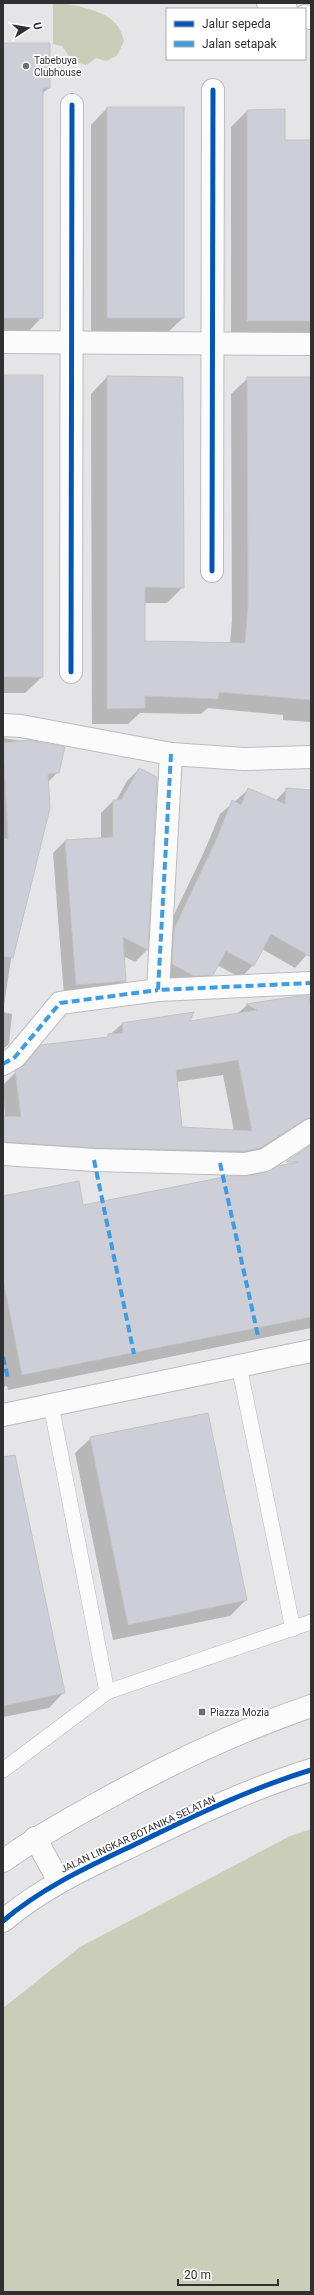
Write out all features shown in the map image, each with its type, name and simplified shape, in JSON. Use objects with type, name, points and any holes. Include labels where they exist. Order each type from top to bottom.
[{"type":"street","points":[[268,3],[283,8]]},
{"type":"street","points":[[212,571],[213,90]]},
{"type":"street","points":[[71,672],[72,105]]},
{"type":"street","points":[[3,342],[311,344]]},
{"type":"street","points":[[3,725],[21,726],[171,754],[244,759],[311,757]]},
{"type":"street","points":[[158,990],[171,754]]},
{"type":"street","points":[[3,1064],[15,1056],[60,1003],[158,990],[311,983]]},
{"type":"street","points":[[3,1154],[94,1160],[245,1164],[265,1160],[311,1130]]},
{"type":"street","points":[[3,1415],[311,1351]]},
{"type":"street","points":[[3,1862],[35,1838],[161,1768],[272,1720],[311,1706]]},
{"type":"street","name":"JALAN LINGKAR BOTANIKA SELATAN","points":[[3,1921],[59,1881],[171,1827],[284,1778],[311,1770]]},
{"type":"street","points":[[35,1838],[59,1881]]},
{"type":"lane","points":[[238,1366],[293,1629]]},
{"type":"lane","points":[[51,1405],[107,1692]]},
{"type":"lane","points":[[3,1770],[107,1692],[311,1622]]},
{"type":"green space","points":[[53,3],[68,4],[85,8],[102,14],[114,22],[122,33],[124,41],[117,56],[106,61],[96,58],[87,65],[73,62],[62,46],[53,44]]},
{"type":"green space","points":[[311,1829],[311,2292],[3,2292],[3,2008],[80,1947],[288,1837]]},
{"type":"building","points":[[3,43],[50,43],[50,88],[43,88],[43,318],[3,318]]},
{"type":"building","points":[[107,107],[184,107],[184,318],[107,318]]},
{"type":"building","points":[[285,109],[285,140],[311,140],[311,321],[247,321],[247,110]]},
{"type":"building","points":[[3,375],[43,375],[43,677],[3,677]]},
{"type":"building","points":[[107,376],[183,377],[184,588],[145,587],[145,641],[245,643],[248,604],[247,377],[311,377],[311,700],[219,692],[218,699],[145,696],[145,708],[107,709]]},
{"type":"building","points":[[28,740],[65,747],[59,773],[48,774],[50,808],[13,958],[3,956],[3,839],[8,838],[3,743]]},
{"type":"building","points":[[139,768],[157,777],[148,950],[123,937],[126,981],[76,985],[65,840],[113,837],[113,800],[121,800]]},
{"type":"building","points":[[248,788],[285,804],[286,788],[311,790],[311,957],[271,934],[254,966],[226,951],[213,975],[194,976],[172,964],[174,929],[217,838],[232,800],[241,805]]},
{"type":"building","points":[[299,996],[309,996],[311,1009],[311,1118],[304,1120],[260,1148],[244,1151],[95,1148],[3,1142],[3,1116],[21,1117],[15,1071],[24,1065],[41,1045],[108,1037],[108,1034],[123,1033],[122,1023],[194,1012],[190,1021],[257,1010],[246,1004]],"holes":[[[238,1060],[252,1131],[182,1127],[176,1070]]]},
{"type":"building","points":[[311,1145],[311,1317],[22,1375],[3,1279],[3,1196],[79,1181],[83,1205],[229,1176],[247,1176],[267,1172],[278,1166],[298,1162],[286,1162]]},
{"type":"building","points":[[208,1413],[247,1600],[128,1625],[90,1437]]},
{"type":"building","points":[[15,1455],[65,1693],[3,1706],[3,1457]]},
{"type":"marked path","points":[[171,754],[158,990],[311,983]]},
{"type":"marked path","points":[[3,1064],[15,1057],[60,1003],[158,990]]},
{"type":"marked path","points":[[94,1160],[134,1354]]},
{"type":"marked path","points":[[220,1163],[258,1336]]},
{"type":"marked path","points":[[3,1357],[8,1378]]},
{"type":"cycle path","points":[[212,571],[213,90]]},
{"type":"cycle path","points":[[71,672],[72,105]]},
{"type":"cycle path","points":[[3,1921],[35,1897],[104,1859],[224,1803],[267,1785],[311,1770]]},
{"type":"place","name":"Tabebuya Clubhouse","points":[[26,66]]},
{"type":"place","name":"Piazza Mozia","points":[[202,1712]]}]
